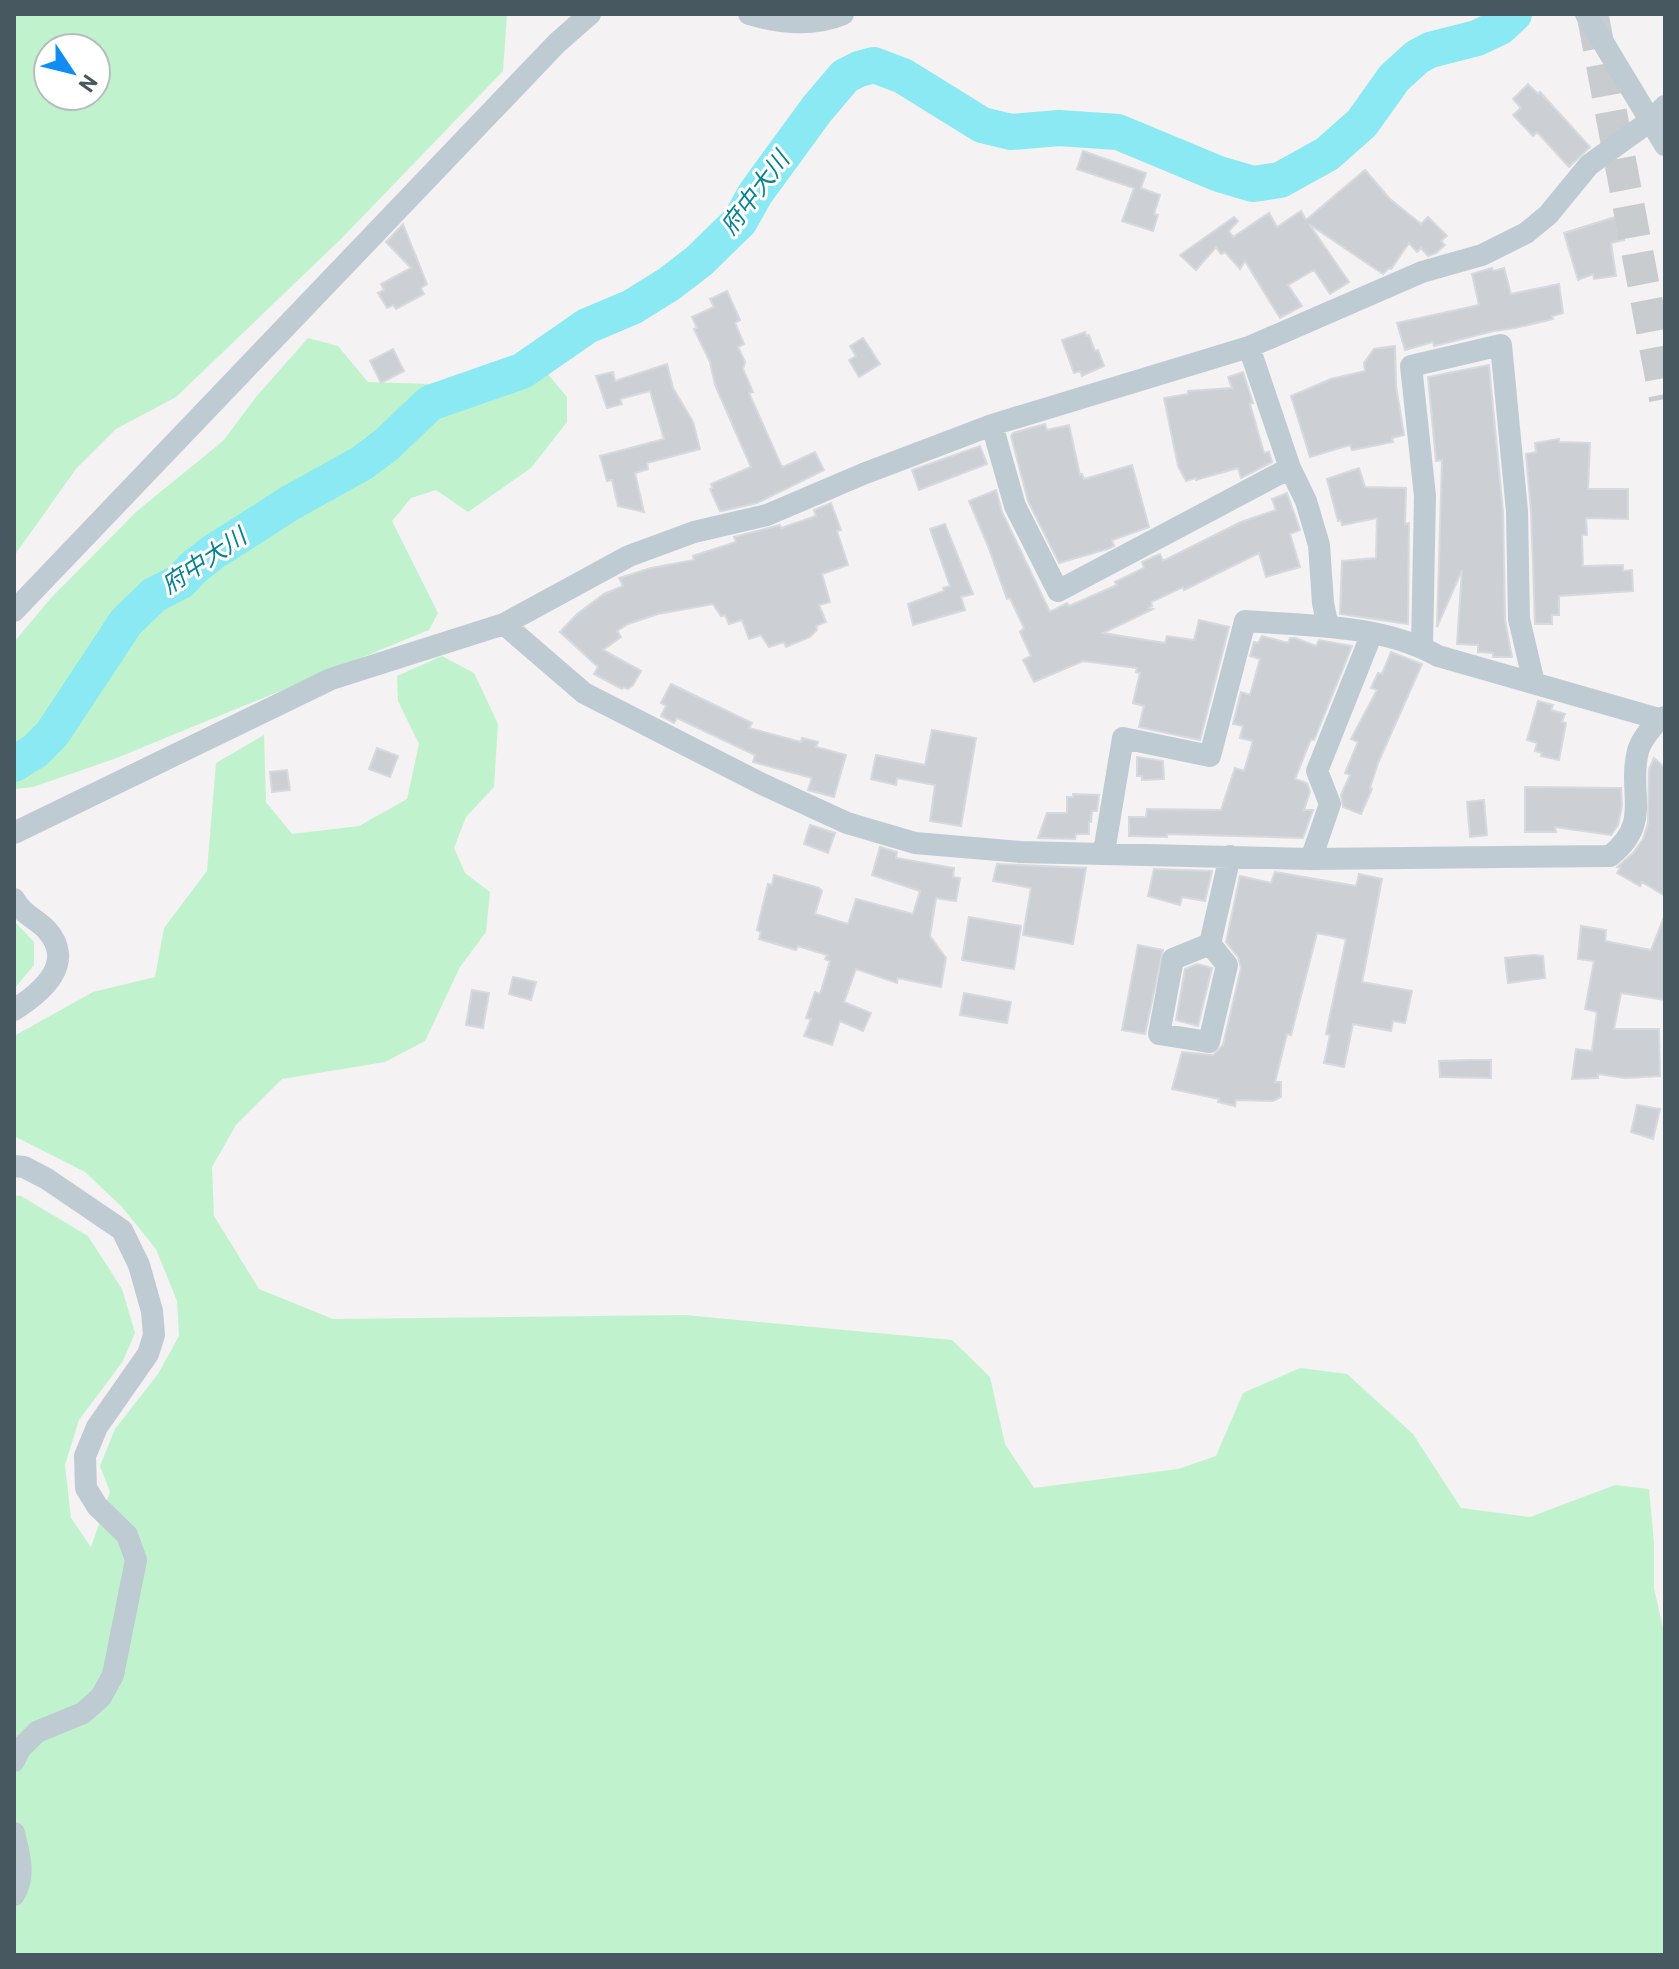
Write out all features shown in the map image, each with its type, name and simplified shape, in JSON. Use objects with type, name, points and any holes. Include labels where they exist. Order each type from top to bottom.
[{"type":"street","points":[[14,611],[244,374],[557,43],[590,14]]},
{"type":"street","points":[[749,14],[778,22],[814,22],[843,14]]},
{"type":"street","points":[[1586,14],[1658,113],[1665,145]]},
{"type":"street","points":[[14,833],[331,679],[504,624],[629,556],[694,532],[767,515],[863,474],[992,425],[1249,347],[1422,272],[1482,255],[1526,233],[1548,215],[1589,165],[1658,113]]},
{"type":"street","points":[[1422,647],[1425,496],[1411,366],[1501,345],[1517,511],[1519,619],[1534,683]]},
{"type":"street","points":[[1249,347],[1290,468],[1306,501],[1319,545],[1328,627]]},
{"type":"street","points":[[992,425],[1015,506],[1058,591],[1290,468]]},
{"type":"street","points":[[504,624],[584,693],[762,784],[847,823],[915,843],[1020,852],[1311,859],[1610,856],[1623,845],[1633,830],[1638,810],[1636,761],[1640,746],[1662,718],[1438,656],[1422,647],[1372,633],[1245,621],[1210,756],[1123,738],[1104,852]]},
{"type":"street","points":[[1311,859],[1330,804],[1317,771],[1372,633]]},
{"type":"street","points":[[1210,944],[1230,856]]},
{"type":"street","points":[[14,899],[23,913],[44,928],[56,943],[58,962],[53,977],[42,991],[14,1010]]},
{"type":"street","points":[[14,1166],[24,1167],[47,1179],[122,1230],[139,1265],[152,1311],[154,1335],[148,1354],[97,1427],[85,1456],[86,1488],[97,1506],[127,1535],[136,1560],[113,1675],[101,1697],[83,1713],[37,1732],[20,1749],[14,1761]]},
{"type":"street","points":[[14,1833],[22,1866],[18,1890],[14,1895]]},
{"type":"green space","points":[[14,14],[507,14],[503,71],[341,239],[176,397],[116,429],[76,469],[14,556]]},
{"type":"green space","points":[[308,338],[338,346],[368,382],[431,384],[486,372],[542,367],[567,397],[567,422],[531,468],[468,512],[436,490],[411,498],[392,521],[438,613],[429,630],[114,759],[33,787],[14,789],[14,642],[51,598],[137,511],[223,441],[256,397]]},
{"type":"green space","points":[[442,656],[474,673],[498,724],[494,787],[466,817],[454,848],[465,873],[490,892],[486,932],[460,967],[425,1041],[385,1062],[282,1079],[236,1125],[212,1167],[214,1216],[259,1289],[333,1319],[685,1315],[952,1340],[990,1377],[1005,1444],[1034,1488],[1178,1469],[1216,1456],[1243,1393],[1300,1368],[1347,1374],[1413,1434],[1461,1508],[1530,1517],[1615,1485],[1649,1489],[1654,1588],[1665,1637],[1665,1955],[14,1955],[14,1195],[21,1196],[88,1236],[122,1289],[135,1333],[123,1361],[79,1420],[65,1465],[71,1518],[91,1547],[110,1492],[100,1466],[115,1429],[158,1374],[179,1336],[177,1301],[156,1249],[122,1207],[85,1172],[14,1136],[14,1036],[93,992],[155,977],[164,928],[207,871],[216,763],[264,735],[266,802],[292,834],[359,826],[407,799],[419,744],[398,701],[397,676]]},
{"type":"green space","points":[[14,921],[34,942],[34,965],[14,989]]},
{"type":"building","points":[[1528,84],[1538,94],[1540,92],[1590,147],[1569,167],[1537,132],[1533,136],[1513,115],[1521,108],[1513,99]]},
{"type":"building","points":[[1083,151],[1146,173],[1141,188],[1160,195],[1153,231],[1122,221],[1134,188],[1077,169]]},
{"type":"building","points":[[1365,170],[1390,199],[1421,224],[1428,217],[1447,236],[1441,241],[1445,245],[1428,256],[1421,248],[1417,252],[1409,243],[1391,269],[1383,274],[1309,224],[1349,282],[1330,294],[1314,270],[1288,285],[1302,306],[1280,318],[1245,261],[1240,269],[1216,247],[1196,270],[1180,255],[1234,217],[1238,221],[1229,231],[1233,237],[1269,213],[1277,227],[1301,211],[1306,220]]},
{"type":"building","points":[[1615,217],[1617,223],[1620,222],[1624,240],[1611,243],[1616,276],[1594,279],[1593,274],[1578,280],[1564,233]]},
{"type":"building","points":[[403,224],[427,284],[421,288],[424,294],[396,309],[393,305],[387,308],[378,293],[384,290],[381,284],[411,268],[386,242]]},
{"type":"building","points":[[1492,268],[1493,271],[1504,268],[1511,294],[1559,284],[1563,313],[1552,316],[1553,319],[1515,328],[1405,350],[1397,323],[1479,305],[1472,274]]},
{"type":"building","points":[[727,291],[740,320],[735,323],[744,344],[738,347],[753,392],[749,393],[781,465],[783,467],[815,452],[824,470],[757,503],[720,511],[710,489],[713,488],[711,484],[751,467],[715,385],[710,362],[694,329],[697,328],[692,317],[714,307],[710,299]]},
{"type":"building","points":[[1085,332],[1095,351],[1098,350],[1104,366],[1082,376],[1080,371],[1074,373],[1062,340]]},
{"type":"building","points":[[863,338],[880,364],[859,377],[849,360],[856,356],[850,346]]},
{"type":"building","points":[[1395,346],[1396,386],[1404,435],[1392,438],[1393,442],[1352,450],[1350,445],[1310,457],[1291,396],[1331,379],[1365,371],[1364,363],[1374,349]]},
{"type":"building","points":[[393,349],[404,371],[381,383],[370,361]]},
{"type":"building","points":[[667,364],[673,388],[693,422],[700,449],[647,463],[648,469],[635,473],[644,512],[618,506],[612,480],[607,481],[600,456],[664,439],[650,391],[620,399],[622,404],[607,408],[596,376],[613,372],[615,381]]},
{"type":"building","points":[[1489,365],[1503,512],[1505,620],[1512,657],[1493,657],[1493,653],[1478,652],[1478,645],[1457,644],[1462,570],[1437,627],[1442,460],[1436,461],[1428,377]]},
{"type":"building","points":[[1243,372],[1264,453],[1269,452],[1272,462],[1241,478],[1238,468],[1186,481],[1178,466],[1164,398],[1188,394],[1188,391],[1232,388],[1228,377]]},
{"type":"building","points":[[1045,424],[1047,430],[1069,425],[1080,475],[1084,479],[1132,465],[1149,527],[1112,540],[1114,546],[1107,549],[1059,563],[1028,501],[1011,436]]},
{"type":"building","points":[[1559,439],[1559,442],[1590,443],[1588,489],[1628,489],[1628,519],[1586,518],[1587,535],[1582,535],[1583,566],[1623,565],[1623,571],[1632,570],[1633,591],[1559,596],[1559,615],[1552,615],[1552,624],[1535,624],[1526,454],[1536,452],[1535,443]]},
{"type":"building","points":[[980,446],[987,464],[919,490],[912,470]]},
{"type":"building","points":[[1359,468],[1365,487],[1406,488],[1405,524],[1409,523],[1408,624],[1340,614],[1342,561],[1376,558],[1377,518],[1342,525],[1341,520],[1338,521],[1327,479]]},
{"type":"building","points":[[996,490],[1002,512],[1050,612],[1117,585],[1115,582],[1144,568],[1142,562],[1160,554],[1163,561],[1241,522],[1276,510],[1272,499],[1287,493],[1300,530],[1290,534],[1300,567],[1266,577],[1259,553],[1184,590],[1183,587],[1151,602],[1149,608],[1153,609],[1103,633],[1165,643],[1167,636],[1194,640],[1199,620],[1229,627],[1200,740],[1139,727],[1144,706],[1133,703],[1140,673],[1136,672],[1137,668],[1083,661],[1034,682],[1023,660],[1031,656],[1020,632],[1024,628],[1010,598],[1007,599],[969,501]]},
{"type":"building","points":[[831,503],[841,530],[837,531],[848,565],[822,574],[830,602],[819,605],[826,622],[816,626],[817,630],[810,637],[786,647],[784,642],[769,647],[761,635],[749,639],[742,620],[729,624],[725,615],[721,616],[713,604],[658,614],[617,631],[621,637],[603,650],[641,671],[633,685],[622,689],[594,674],[598,667],[560,632],[577,614],[604,594],[623,586],[619,578],[694,560],[693,556],[736,542],[734,537],[780,525],[781,528],[816,516],[814,510]]},
{"type":"building","points":[[945,524],[973,594],[961,597],[965,610],[913,625],[908,604],[950,586],[930,529]]},
{"type":"building","points":[[1262,636],[1288,643],[1290,638],[1295,638],[1316,646],[1319,640],[1352,646],[1295,779],[1307,783],[1310,792],[1304,810],[1313,810],[1303,838],[1167,834],[1167,837],[1129,836],[1129,817],[1146,817],[1147,809],[1221,810],[1235,768],[1244,771],[1253,741],[1240,738],[1243,726],[1233,724],[1241,692],[1250,695],[1260,659],[1250,656],[1254,642],[1258,643]]},
{"type":"building","points":[[1391,652],[1422,664],[1378,763],[1372,789],[1361,814],[1343,807],[1341,795],[1350,775],[1345,773],[1358,742],[1351,739],[1377,690],[1371,688],[1378,673],[1382,674]]},
{"type":"building","points":[[671,684],[752,723],[749,728],[801,742],[802,738],[818,742],[816,747],[846,755],[834,797],[808,790],[812,778],[753,762],[755,755],[677,718],[674,723],[661,716],[666,706],[661,703]]},
{"type":"building","points":[[1538,701],[1553,705],[1551,710],[1565,714],[1559,760],[1541,756],[1542,753],[1535,751],[1537,743],[1527,740]]},
{"type":"building","points":[[932,730],[976,738],[961,826],[930,821],[935,785],[897,778],[896,785],[871,779],[876,755],[925,765]]},
{"type":"building","points":[[377,748],[398,756],[390,777],[369,769]]},
{"type":"building","points":[[1137,757],[1163,761],[1164,779],[1142,780],[1142,776],[1137,776]]},
{"type":"building","points":[[1654,758],[1665,768],[1665,896],[1642,882],[1640,886],[1617,873],[1620,868],[1617,867],[1643,839],[1648,823],[1649,769]]},
{"type":"building","points":[[287,770],[290,790],[272,792],[270,772]]},
{"type":"building","points":[[1525,787],[1621,788],[1622,806],[1618,825],[1611,835],[1555,827],[1556,832],[1525,832]]},
{"type":"building","points":[[1073,794],[1099,795],[1097,811],[1092,811],[1089,822],[1089,834],[1076,834],[1075,839],[1038,838],[1047,813],[1067,813],[1067,797],[1073,797]]},
{"type":"building","points":[[1484,800],[1487,835],[1470,837],[1467,802]]},
{"type":"building","points":[[810,825],[835,833],[828,853],[804,844]]},
{"type":"building","points":[[880,847],[897,852],[896,858],[954,868],[953,877],[960,878],[956,901],[936,898],[930,936],[946,958],[941,987],[898,978],[897,983],[856,969],[844,1002],[871,1013],[863,1031],[840,1021],[832,1045],[804,1036],[811,1019],[806,1018],[815,992],[820,994],[830,961],[825,959],[827,955],[798,946],[796,950],[759,939],[761,932],[757,930],[763,904],[768,884],[772,885],[774,875],[819,888],[822,891],[815,914],[848,924],[856,899],[913,914],[920,891],[872,875]]},
{"type":"building","points":[[997,864],[1086,868],[1073,944],[1023,935],[1031,888],[993,881]]},
{"type":"building","points":[[1154,869],[1212,871],[1205,901],[1182,897],[1180,905],[1148,896]]},
{"type":"building","points":[[1275,872],[1356,886],[1359,874],[1382,879],[1362,982],[1412,991],[1405,1023],[1393,1021],[1391,1031],[1353,1024],[1344,1067],[1324,1063],[1330,1035],[1326,1034],[1346,939],[1317,933],[1291,1035],[1287,1034],[1275,1082],[1281,1082],[1281,1097],[1273,1101],[1236,1100],[1235,1106],[1218,1102],[1219,1099],[1172,1089],[1182,1052],[1213,1055],[1223,1045],[1241,968],[1238,957],[1226,942],[1240,876],[1271,883]]},
{"type":"building","points":[[969,917],[1021,926],[1014,969],[962,960]]},
{"type":"building","points":[[1664,917],[1665,1000],[1621,993],[1614,1029],[1659,1029],[1660,1076],[1625,1078],[1598,1074],[1598,1078],[1572,1079],[1576,1049],[1592,1051],[1597,1012],[1585,1009],[1594,961],[1578,959],[1581,926],[1606,930],[1605,941],[1651,950]]},
{"type":"building","points":[[1138,945],[1163,950],[1145,1034],[1122,1030]]},
{"type":"building","points":[[1543,956],[1545,978],[1508,983],[1505,958]]},
{"type":"building","points":[[1197,964],[1212,968],[1198,1026],[1176,1020],[1185,969]]},
{"type":"building","points":[[513,977],[536,982],[531,1000],[509,994]]},
{"type":"building","points":[[472,990],[489,993],[483,1028],[466,1025]]},
{"type":"building","points":[[964,993],[1011,1002],[1007,1023],[960,1015]]},
{"type":"building","points":[[1491,1060],[1491,1078],[1440,1077],[1439,1061]]},
{"type":"building","points":[[1637,1105],[1660,1109],[1653,1139],[1631,1132]]},
{"type":"waterway","name":"府中大川","points":[[14,764],[35,751],[52,734],[126,622],[154,595],[181,581],[212,553],[290,503],[362,463],[430,403],[522,371],[587,326],[632,307],[699,261],[740,221],[755,194],[845,76],[874,65],[903,76],[982,125],[1011,132],[1059,128],[1118,132],[1219,174],[1253,184],[1280,180],[1327,154],[1362,123],[1394,78],[1417,57],[1430,50],[1477,38],[1500,27],[1514,14]]},
{"type":"tunnel","points":[[1593,17],[1665,399]]}]
